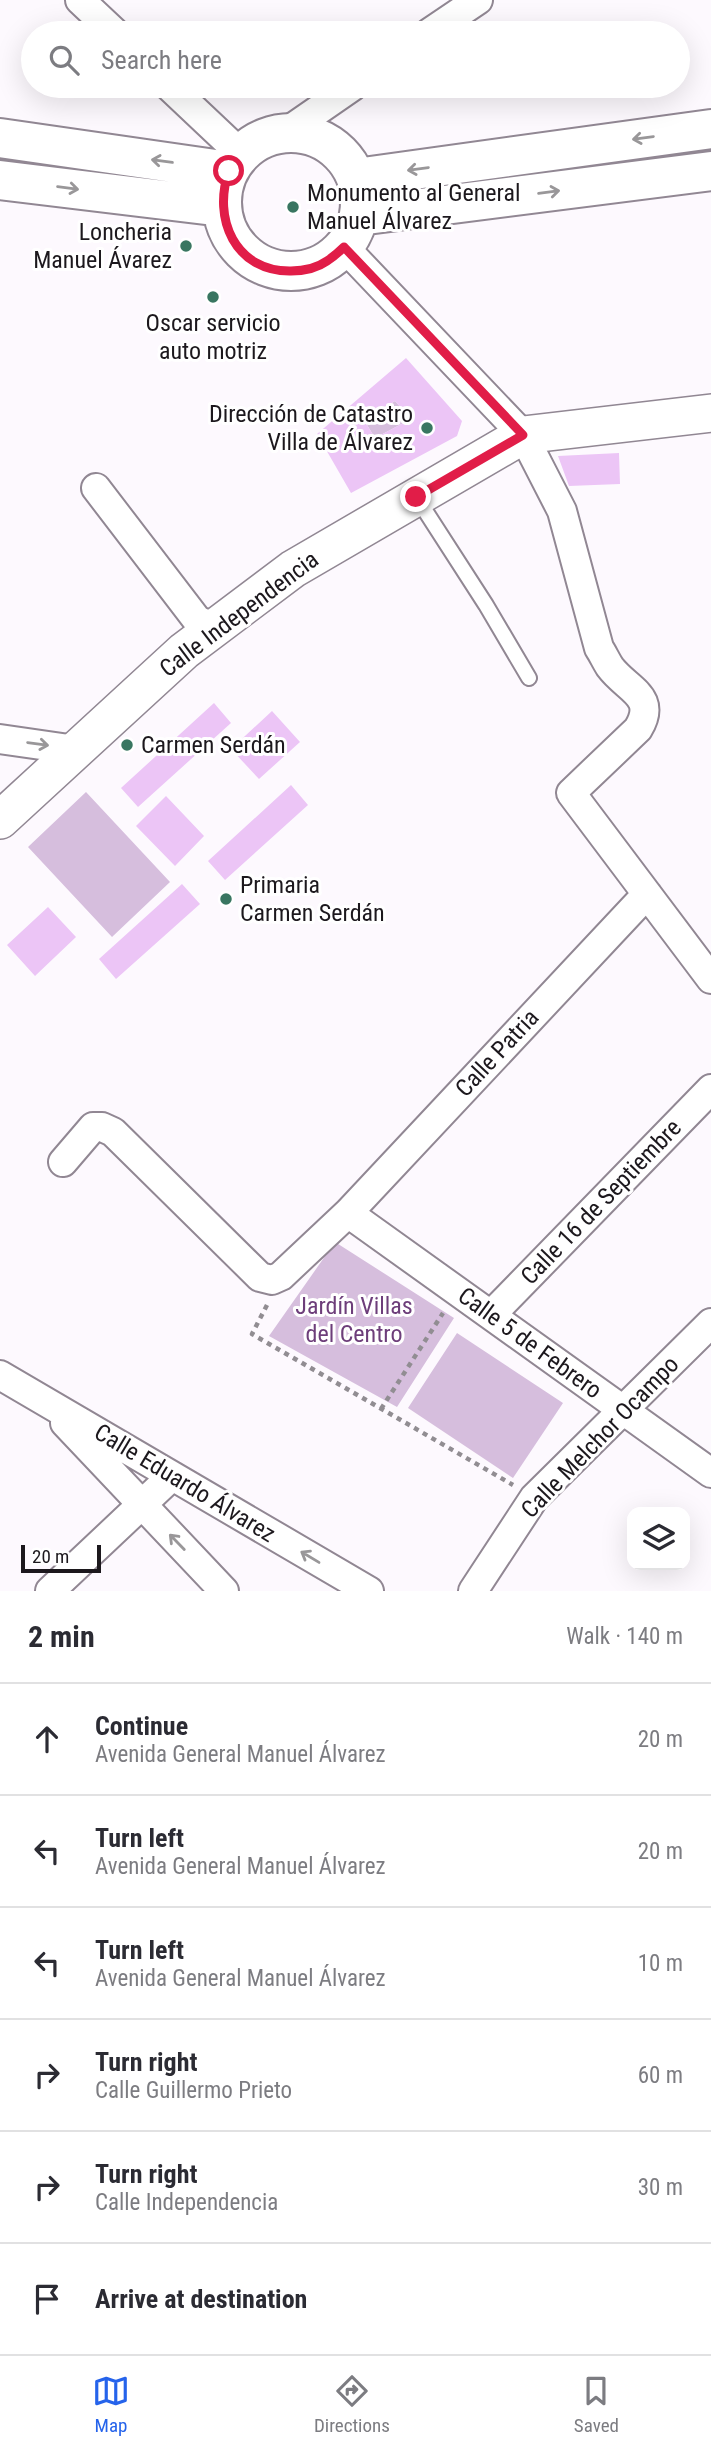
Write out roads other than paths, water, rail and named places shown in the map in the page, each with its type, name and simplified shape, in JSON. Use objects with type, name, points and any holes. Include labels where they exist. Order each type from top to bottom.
[{"type":"main road","points":[[356,178],[711,129]]},
{"type":"main road","points":[[285,133],[308,134],[328,143],[345,158],[356,178],[360,197],[352,231],[326,262],[304,271],[281,271],[258,264],[240,250],[227,230],[231,177],[254,144],[268,136],[285,133]]},
{"type":"main road","points":[[0,138],[231,177]]},
{"type":"main road","points":[[352,231],[711,171]]},
{"type":"main road","points":[[0,180],[231,177]]},
{"type":"street","points":[[80,0],[102,21]]},
{"type":"street","points":[[447,21],[478,0]]},
{"type":"street","points":[[177,98],[231,177]]},
{"type":"street","points":[[285,133],[336,98]]},
{"type":"street","points":[[352,231],[523,435],[562,511],[599,648],[610,668],[644,701],[646,716],[638,729],[570,793],[711,979]]},
{"type":"street","name":"Calle Independencia","points":[[0,820],[184,651],[293,569],[523,435],[711,413]]},
{"type":"street","points":[[96,488],[197,620],[214,628]]},
{"type":"street","points":[[0,739],[76,750]]},
{"type":"street","name":"Calle Patria","points":[[63,1162],[93,1127],[102,1126],[113,1132],[260,1277],[272,1280],[281,1276],[348,1213],[647,894]]},
{"type":"street","name":"Calle 16 de Septiembre","points":[[491,1315],[711,1089]]},
{"type":"street","name":"Calle 5 de Febrero","points":[[348,1213],[711,1474]]},
{"type":"street","name":"Calle Melchor Ocampo","points":[[472,1591],[534,1498],[711,1323]]},
{"type":"street","name":"Calle Eduardo Álvarez","points":[[0,1375],[172,1476],[354,1588]]},
{"type":"street","points":[[43,1400],[224,1591]]},
{"type":"street","points":[[50,1591],[172,1476]]},
{"type":"lane","points":[[416,497],[486,605],[529,678]]},
{"type":"place","name":"Monumento al General Manuel Álvarez","points":[[293,207]]},
{"type":"place","name":"Loncheria Manuel Ávarez","points":[[186,246]]},
{"type":"place","name":"Oscar servicio auto motriz","points":[[213,297]]},
{"type":"place","name":"Dirección de Catastro Villa de Álvarez","points":[[427,428]]},
{"type":"place","name":"Carmen Serdán","points":[[127,745]]},
{"type":"place","name":"Primaria Carmen Serdán","points":[[226,899]]},
{"type":"park label","name":"Jardín Villas del Centro","points":[[354,1320]]}]
